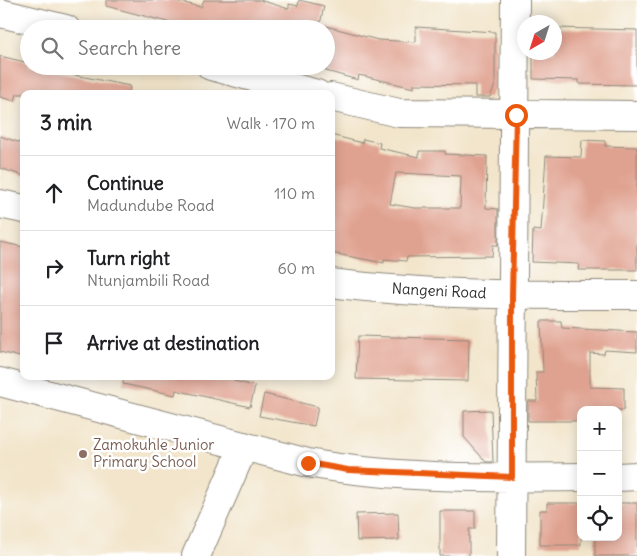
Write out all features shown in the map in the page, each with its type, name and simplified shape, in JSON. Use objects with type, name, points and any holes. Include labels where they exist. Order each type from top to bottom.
[{"type":"street","points":[[511,556],[512,295],[516,115],[515,0]]},
{"type":"street","points":[[0,13],[30,9],[50,20]]},
{"type":"street","points":[[245,75],[302,90]]},
{"type":"street","points":[[335,98],[399,112],[516,115],[637,115]]},
{"type":"street","points":[[0,204],[20,209]]},
{"type":"street","name":"Nangeni Road","points":[[335,284],[364,288],[512,295],[637,295]]},
{"type":"street","points":[[0,382],[308,463],[348,470],[512,477],[577,477]]},
{"type":"street","points":[[196,556],[244,446]]},
{"type":"street","points":[[622,476],[637,476]]},
{"type":"building","points":[[106,0],[172,0],[201,7],[204,0],[260,0],[289,9],[289,4],[298,6],[299,0],[324,6],[321,20],[160,20],[106,6]]},
{"type":"building","points":[[416,27],[495,32],[495,85],[490,97],[475,97],[475,85],[414,84],[414,88],[359,75],[358,80],[335,74],[335,28],[378,40],[416,42]]},
{"type":"building","points":[[562,28],[637,30],[637,85],[579,84],[579,80],[533,79],[533,60],[562,60]]},
{"type":"building","points":[[0,56],[20,61],[20,75],[74,75],[130,86],[130,90],[20,90],[20,94],[17,94],[15,101],[0,97]]},
{"type":"building","points":[[0,136],[20,143],[20,175],[0,168]]},
{"type":"building","points":[[335,136],[362,143],[363,139],[380,143],[379,148],[419,157],[419,151],[445,151],[445,154],[487,156],[486,208],[498,209],[498,245],[493,245],[492,256],[407,257],[406,261],[384,259],[384,263],[335,254]],"holes":[[[396,173],[461,176],[460,208],[415,208],[390,204]]]},
{"type":"building","points":[[582,140],[605,141],[605,146],[637,147],[637,270],[578,270],[579,264],[532,262],[533,230],[541,231],[546,156],[581,157]]},
{"type":"building","points":[[0,242],[20,246],[20,357],[0,352]]},
{"type":"building","points":[[541,321],[561,321],[562,328],[637,332],[637,352],[605,350],[604,354],[590,353],[590,387],[624,388],[624,410],[622,410],[622,406],[577,406],[577,421],[528,421],[528,401],[537,401],[536,372],[543,372]]},
{"type":"building","points":[[358,336],[469,339],[468,381],[356,379]]},
{"type":"building","points":[[124,380],[234,380],[255,386],[250,407],[176,390],[175,395],[123,384]]},
{"type":"building","points":[[264,394],[318,407],[314,426],[259,416]]},
{"type":"building","points":[[491,410],[493,462],[486,462],[464,437],[464,411]]},
{"type":"building","points":[[547,503],[577,503],[577,541],[581,541],[581,545],[540,545],[540,510],[547,510]]},
{"type":"building","points":[[622,503],[637,503],[637,556],[595,556],[595,541],[622,541]]},
{"type":"building","points":[[440,511],[475,511],[475,529],[469,529],[469,556],[440,556]]},
{"type":"building","points":[[398,513],[399,540],[357,541],[356,514]]},
{"type":"place","name":"Zamokuhle Junior Primary School","points":[[83,454]]},
{"type":"route","points":[[308,463],[348,470],[512,477],[512,295],[516,115]]}]
